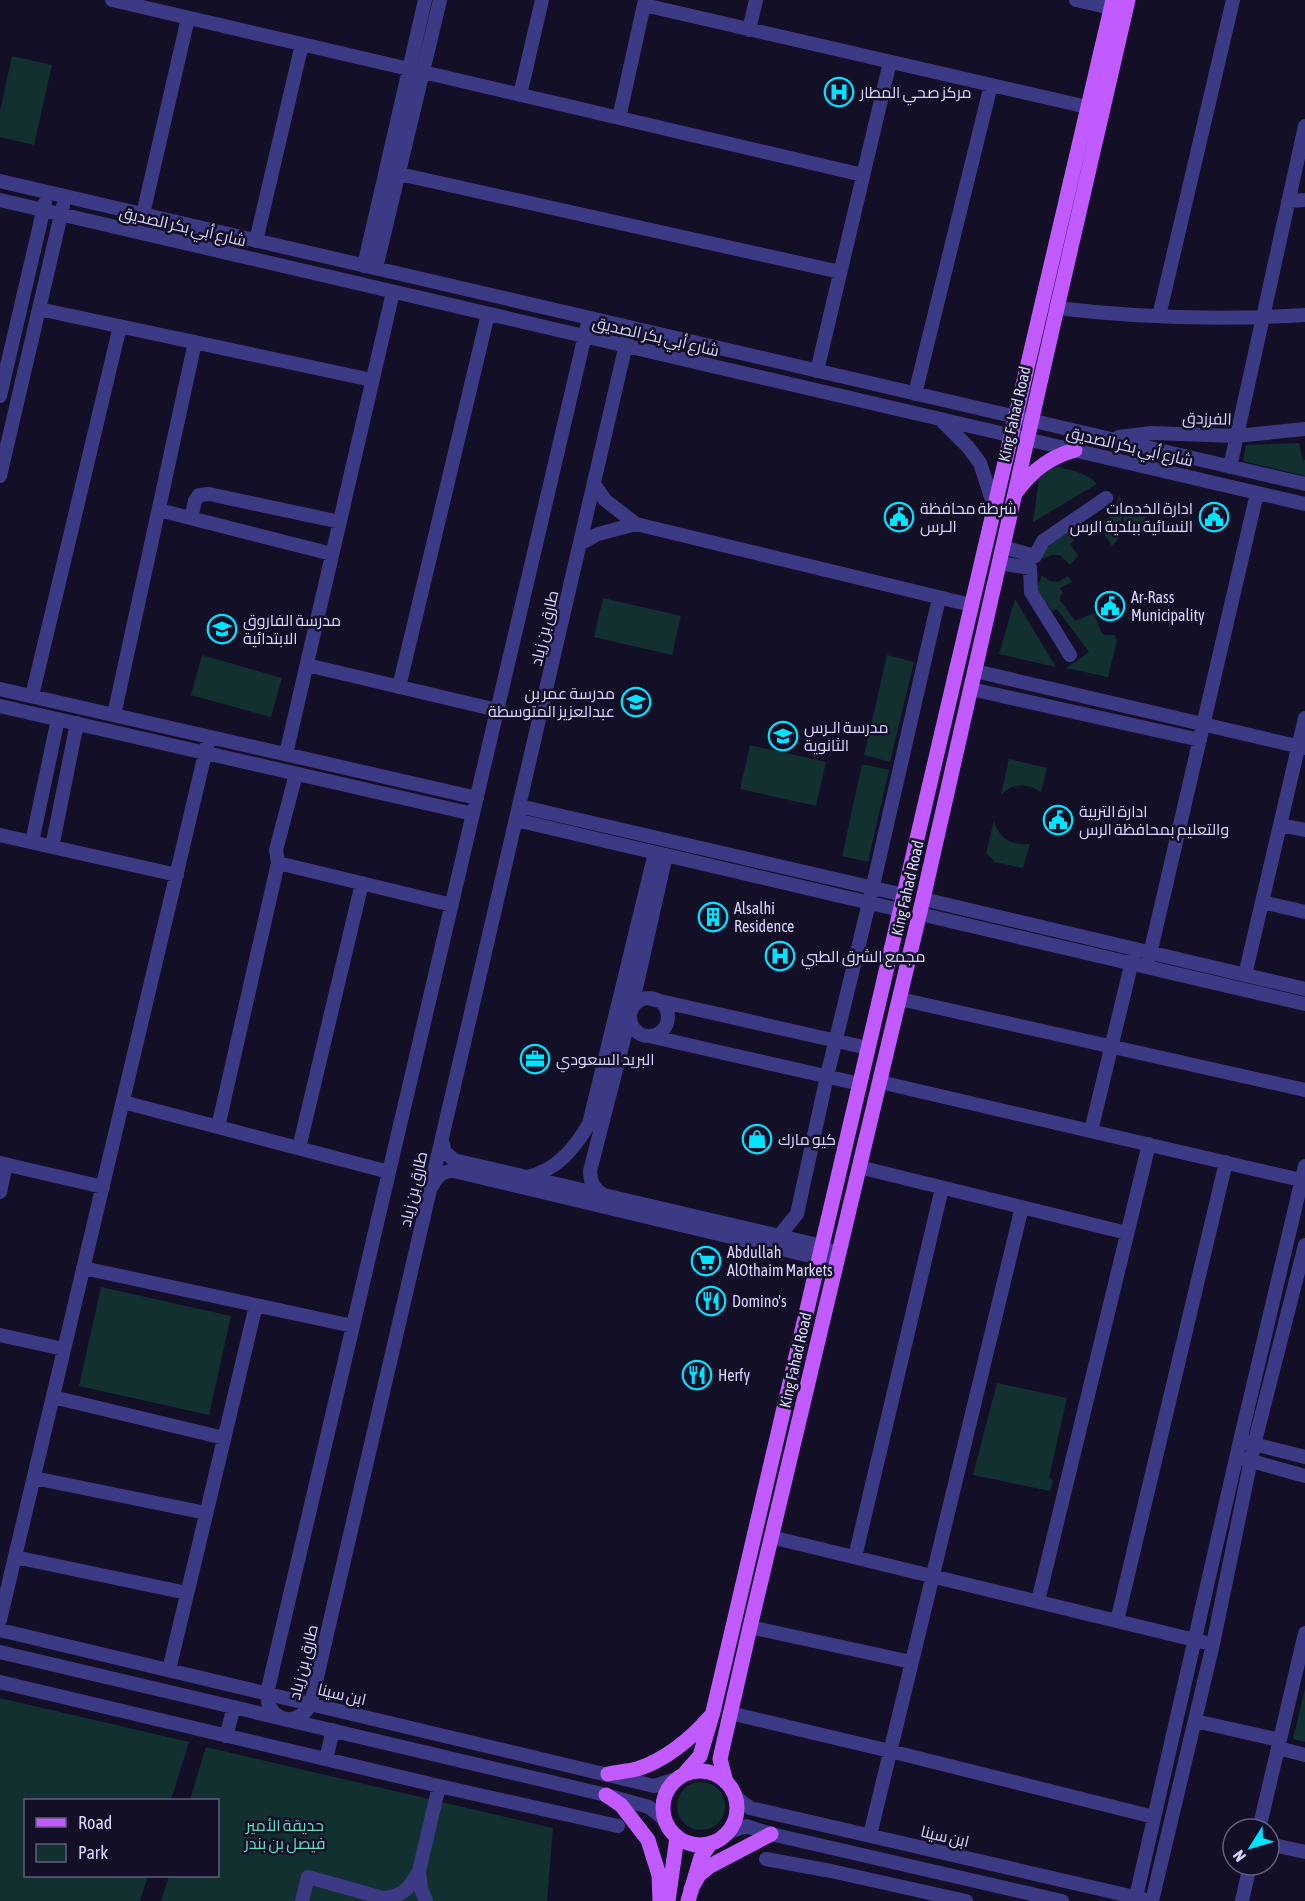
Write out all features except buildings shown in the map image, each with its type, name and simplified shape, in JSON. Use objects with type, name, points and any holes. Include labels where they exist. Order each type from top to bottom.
[{"type":"main road","name":"King Fahad Road","points":[[726,1782],[720,1759],[730,1713],[924,899],[1128,0]]},
{"type":"main road","name":"King Fahad Road","points":[[681,1776],[700,1756],[713,1712],[1112,4]]},
{"type":"main road","points":[[1015,493],[1042,465],[1061,454],[1075,450]]},
{"type":"main road","points":[[609,1774],[638,1768],[665,1755],[700,1728],[713,1712]]},
{"type":"main road","points":[[696,1770],[707,1771],[726,1782],[735,1797],[737,1810],[728,1833],[711,1843],[699,1845],[687,1843],[669,1829],[662,1808],[664,1797],[668,1787],[681,1776],[696,1770]]},
{"type":"main road","points":[[606,1796],[621,1805],[648,1840],[659,1875],[660,1901]]},
{"type":"main road","points":[[690,1895],[699,1875],[710,1866],[771,1834]]},
{"type":"main road","points":[[668,1901],[677,1837]]},
{"type":"main road","points":[[690,1895],[701,1857],[711,1843]]},
{"type":"street","points":[[112,0],[147,4],[188,18],[863,175]]},
{"type":"street","points":[[416,71],[425,0]]},
{"type":"street","points":[[370,267],[416,71],[440,0]]},
{"type":"street","points":[[520,95],[542,0]]},
{"type":"street","points":[[749,30],[756,0]]},
{"type":"street","points":[[1076,0],[1112,4]]},
{"type":"street","points":[[1159,316],[1233,0]]},
{"type":"street","points":[[619,118],[645,3],[749,30],[1088,107]]},
{"type":"street","points":[[143,214],[188,18]]},
{"type":"street","points":[[256,241],[302,44]]},
{"type":"street","points":[[817,371],[890,62]]},
{"type":"street","points":[[915,394],[991,85]]},
{"type":"street","points":[[1230,466],[1305,126]]},
{"type":"street","points":[[392,172],[840,272]]},
{"type":"street","name":"شارع أبي بكر الصديق","points":[[0,181],[1305,484]]},
{"type":"street","points":[[0,396],[48,192]]},
{"type":"street","points":[[0,476],[65,196]]},
{"type":"street","name":"شارع أبي بكر الصديق","points":[[0,200],[1305,504]]},
{"type":"street","points":[[1288,201],[1305,200]]},
{"type":"street","points":[[286,754],[393,292]]},
{"type":"street","points":[[1057,308],[1103,314],[1159,316],[1262,318],[1305,315]]},
{"type":"street","points":[[39,309],[372,380]]},
{"type":"street","points":[[399,687],[488,314]]},
{"type":"street","name":"طارق بن زياد","points":[[589,318],[267,1693],[269,1706],[277,1716],[283,1719],[303,1715],[311,1703],[630,327]]},
{"type":"street","points":[[32,696],[120,326]]},
{"type":"street","points":[[114,715],[195,342]]},
{"type":"street","points":[[940,419],[968,447],[980,464],[994,506]]},
{"type":"street","name":"الفرزدق","points":[[1108,438],[1151,433],[1236,436],[1305,429]]},
{"type":"street","points":[[594,484],[605,500],[636,524],[971,605]]},
{"type":"street","points":[[1147,967],[1257,493]]},
{"type":"street","points":[[191,518],[195,501],[199,495],[209,494],[340,522]]},
{"type":"street","points":[[1070,655],[1031,592],[1033,562],[1043,541],[1106,498]]},
{"type":"street","points":[[159,510],[332,554]]},
{"type":"street","points":[[580,544],[598,534],[636,524]]},
{"type":"street","points":[[1003,547],[1033,562]]},
{"type":"street","points":[[999,563],[1033,562]]},
{"type":"street","points":[[779,1236],[797,1214],[835,1041],[939,598]]},
{"type":"street","points":[[307,665],[497,710]]},
{"type":"street","points":[[975,671],[1302,747]]},
{"type":"street","points":[[0,689],[477,798]]},
{"type":"street","points":[[971,689],[1200,740]]},
{"type":"street","points":[[0,706],[473,814]]},
{"type":"street","points":[[1245,975],[1280,825],[1302,747],[1305,718]]},
{"type":"street","points":[[32,842],[58,719]]},
{"type":"street","points":[[52,847],[77,723]]},
{"type":"street","points":[[0,1620],[210,737]]},
{"type":"street","points":[[218,1127],[278,863],[276,850],[296,774]]},
{"type":"street","points":[[517,813],[661,854],[869,903],[902,903]]},
{"type":"street","points":[[517,813],[872,888],[902,903]]},
{"type":"street","points":[[1280,825],[1305,830]]},
{"type":"street","points":[[0,835],[177,875]]},
{"type":"street","points":[[526,1177],[547,1171],[559,1162],[571,1150],[589,1124],[621,993],[661,854]]},
{"type":"street","points":[[604,1195],[598,1192],[591,1183],[590,1171],[630,1013],[661,854]]},
{"type":"street","points":[[278,863],[452,905]]},
{"type":"street","points":[[299,1148],[362,883]]},
{"type":"street","points":[[924,899],[1305,989]]},
{"type":"street","points":[[1262,902],[1305,912]]},
{"type":"street","points":[[920,914],[1305,1004]]},
{"type":"street","points":[[1091,1131],[1135,949]]},
{"type":"street","points":[[621,993],[637,1032],[860,1084]]},
{"type":"street","points":[[613,1024],[645,999],[651,999],[868,1048]]},
{"type":"street","points":[[649,1036],[664,1028],[667,1016],[662,1005],[651,999]]},
{"type":"street","points":[[900,999],[1305,1090]]},
{"type":"street","points":[[880,1082],[1226,1162],[1304,1176],[1236,1458],[1136,1897]]},
{"type":"street","points":[[123,1102],[389,1172]]},
{"type":"street","points":[[441,1141],[446,1152],[454,1160],[779,1236],[820,1252]]},
{"type":"street","points":[[1038,1601],[1149,1144]]},
{"type":"street","points":[[1117,1621],[1226,1162]]},
{"type":"street","points":[[0,1192],[3,1164],[102,1187]]},
{"type":"street","points":[[859,1167],[1127,1233]]},
{"type":"street","points":[[431,1187],[444,1172],[454,1172],[820,1252],[838,1254]]},
{"type":"street","points":[[855,1557],[942,1188]]},
{"type":"street","points":[[870,1835],[1022,1207]]},
{"type":"street","points":[[1152,1901],[1213,1644],[1250,1461],[1305,1245]]},
{"type":"street","points":[[83,1269],[353,1326]]},
{"type":"street","points":[[169,1670],[256,1305]]},
{"type":"street","points":[[0,1335],[64,1349]]},
{"type":"street","points":[[53,1397],[224,1438]]},
{"type":"street","points":[[1240,1441],[1305,1457]]},
{"type":"street","points":[[1236,1458],[1305,1476]]},
{"type":"street","points":[[34,1478],[206,1513]]},
{"type":"street","points":[[771,1537],[1213,1644]]},
{"type":"street","points":[[15,1557],[187,1593]]},
{"type":"street","points":[[750,1627],[911,1662]]},
{"type":"street","name":"ابن سينا","points":[[0,1630],[654,1786],[681,1776]]},
{"type":"street","points":[[1262,1817],[1304,1641]]},
{"type":"street","points":[[0,1652],[606,1796],[649,1807],[664,1819]]},
{"type":"street","points":[[0,1682],[618,1826]]},
{"type":"street","points":[[226,1736],[234,1707]]},
{"type":"street","points":[[730,1713],[1154,1817]]},
{"type":"street","points":[[1195,1721],[1279,1744],[1305,1755]]},
{"type":"street","points":[[326,1759],[333,1730]]},
{"type":"street","points":[[302,1901],[308,1877],[383,1898],[393,1898],[403,1893],[411,1886],[419,1871],[439,1786]]},
{"type":"street","name":"ابن سينا","points":[[735,1797],[750,1808],[1152,1901]]},
{"type":"street","points":[[728,1833],[746,1826],[771,1834],[1062,1901]]},
{"type":"street","points":[[1281,1847],[1305,1852]]},
{"type":"street","points":[[766,1859],[966,1901]]},
{"type":"street","points":[[419,1871],[421,1889],[426,1901]]},
{"type":"street","points":[[1242,1901],[1247,1877]]},
{"type":"green space","points":[[12,56],[52,65],[34,145],[0,137],[0,111]]},
{"type":"green space","points":[[1299,443],[1303,460],[1305,460],[1305,476],[1243,461],[1246,445]]},
{"type":"green space","points":[[1058,467],[1084,475],[1097,484],[1033,522],[1039,479],[1048,470]]},
{"type":"green space","points":[[1120,494],[1124,532],[1112,546],[1098,524],[1116,513],[1116,504]]},
{"type":"green space","points":[[1122,507],[1145,507],[1148,513],[1142,531],[1137,536],[1126,527]]},
{"type":"green space","points":[[1071,528],[1075,533],[1071,536],[1074,541],[1070,544],[1078,556],[1070,565],[1060,555],[1051,555],[1043,559],[1040,555],[1044,547],[1069,532]]},
{"type":"green space","points":[[1042,575],[1050,581],[1058,582],[1068,576],[1072,582],[1060,588],[1063,593],[1060,600],[1075,621],[1094,613],[1101,632],[1104,635],[1114,635],[1117,640],[1108,677],[1066,668],[1089,652],[1057,609],[1052,611],[1037,588]]},
{"type":"green space","points":[[603,598],[681,616],[672,655],[594,637]]},
{"type":"green space","points":[[1015,599],[1056,667],[999,654]]},
{"type":"green space","points":[[202,655],[282,678],[271,717],[191,695]]},
{"type":"green space","points":[[887,655],[914,662],[890,762],[864,755]]},
{"type":"green space","points":[[750,745],[826,762],[816,806],[740,789]]},
{"type":"green space","points":[[1009,759],[1047,768],[1041,792],[1020,785],[1010,788],[1001,795]]},
{"type":"green space","points":[[862,764],[889,770],[868,862],[842,856]]},
{"type":"green space","points":[[994,821],[999,832],[1007,840],[1017,844],[1030,844],[1023,868],[995,862],[986,853]]},
{"type":"green space","points":[[101,1287],[231,1316],[209,1415],[79,1386]]},
{"type":"green space","points":[[997,1383],[1067,1398],[1049,1477],[1053,1481],[1050,1491],[973,1475]]},
{"type":"green space","points":[[1305,1688],[1305,1742],[1293,1739]]},
{"type":"green space","points":[[0,1698],[189,1742],[171,1799],[24,1799],[24,1877],[148,1877],[140,1901],[0,1901]]},
{"type":"green space","name":"حديقة الأمير فيصل بن بندر","points":[[206,1747],[553,1828],[547,1901],[161,1901],[169,1877],[219,1877],[219,1799],[190,1799]]},
{"type":"green space","points":[[701,1782],[718,1789],[725,1806],[718,1823],[701,1830],[684,1823],[677,1806],[684,1789]]},
{"type":"place","name":"مركز صحي المطار","points":[[839,92]]},
{"type":"place","name":"شرطة محافظة الـرس","points":[[899,517]]},
{"type":"place","name":"ادارة الخدمات النسائية ببلدية الرس","points":[[1214,517]]},
{"type":"place","name":"Ar-Rass Municipality","points":[[1110,606]]},
{"type":"place","name":"مدرسة الفاروق الابتدائية","points":[[222,629]]},
{"type":"place","name":"مدرسة عمر بن عبدالعزيز المتوسطة","points":[[636,702]]},
{"type":"place","name":"مدرسة الـرس الثانوية","points":[[783,736]]},
{"type":"place","name":"ادارة التربية والتعليم بمحافظة الرس","points":[[1058,820]]},
{"type":"place","name":"Alsalhi Residence","points":[[713,917]]},
{"type":"place","name":"مجمع الشرق الطبي","points":[[780,956]]},
{"type":"place","name":"البريد السعودي","points":[[535,1059]]},
{"type":"place","name":"كيو مارك","points":[[757,1139]]},
{"type":"place","name":"Abdullah AlOthaim Markets","points":[[706,1261]]},
{"type":"place","name":"Domino's","points":[[711,1301]]},
{"type":"place","name":"Herfy","points":[[697,1375]]}]
